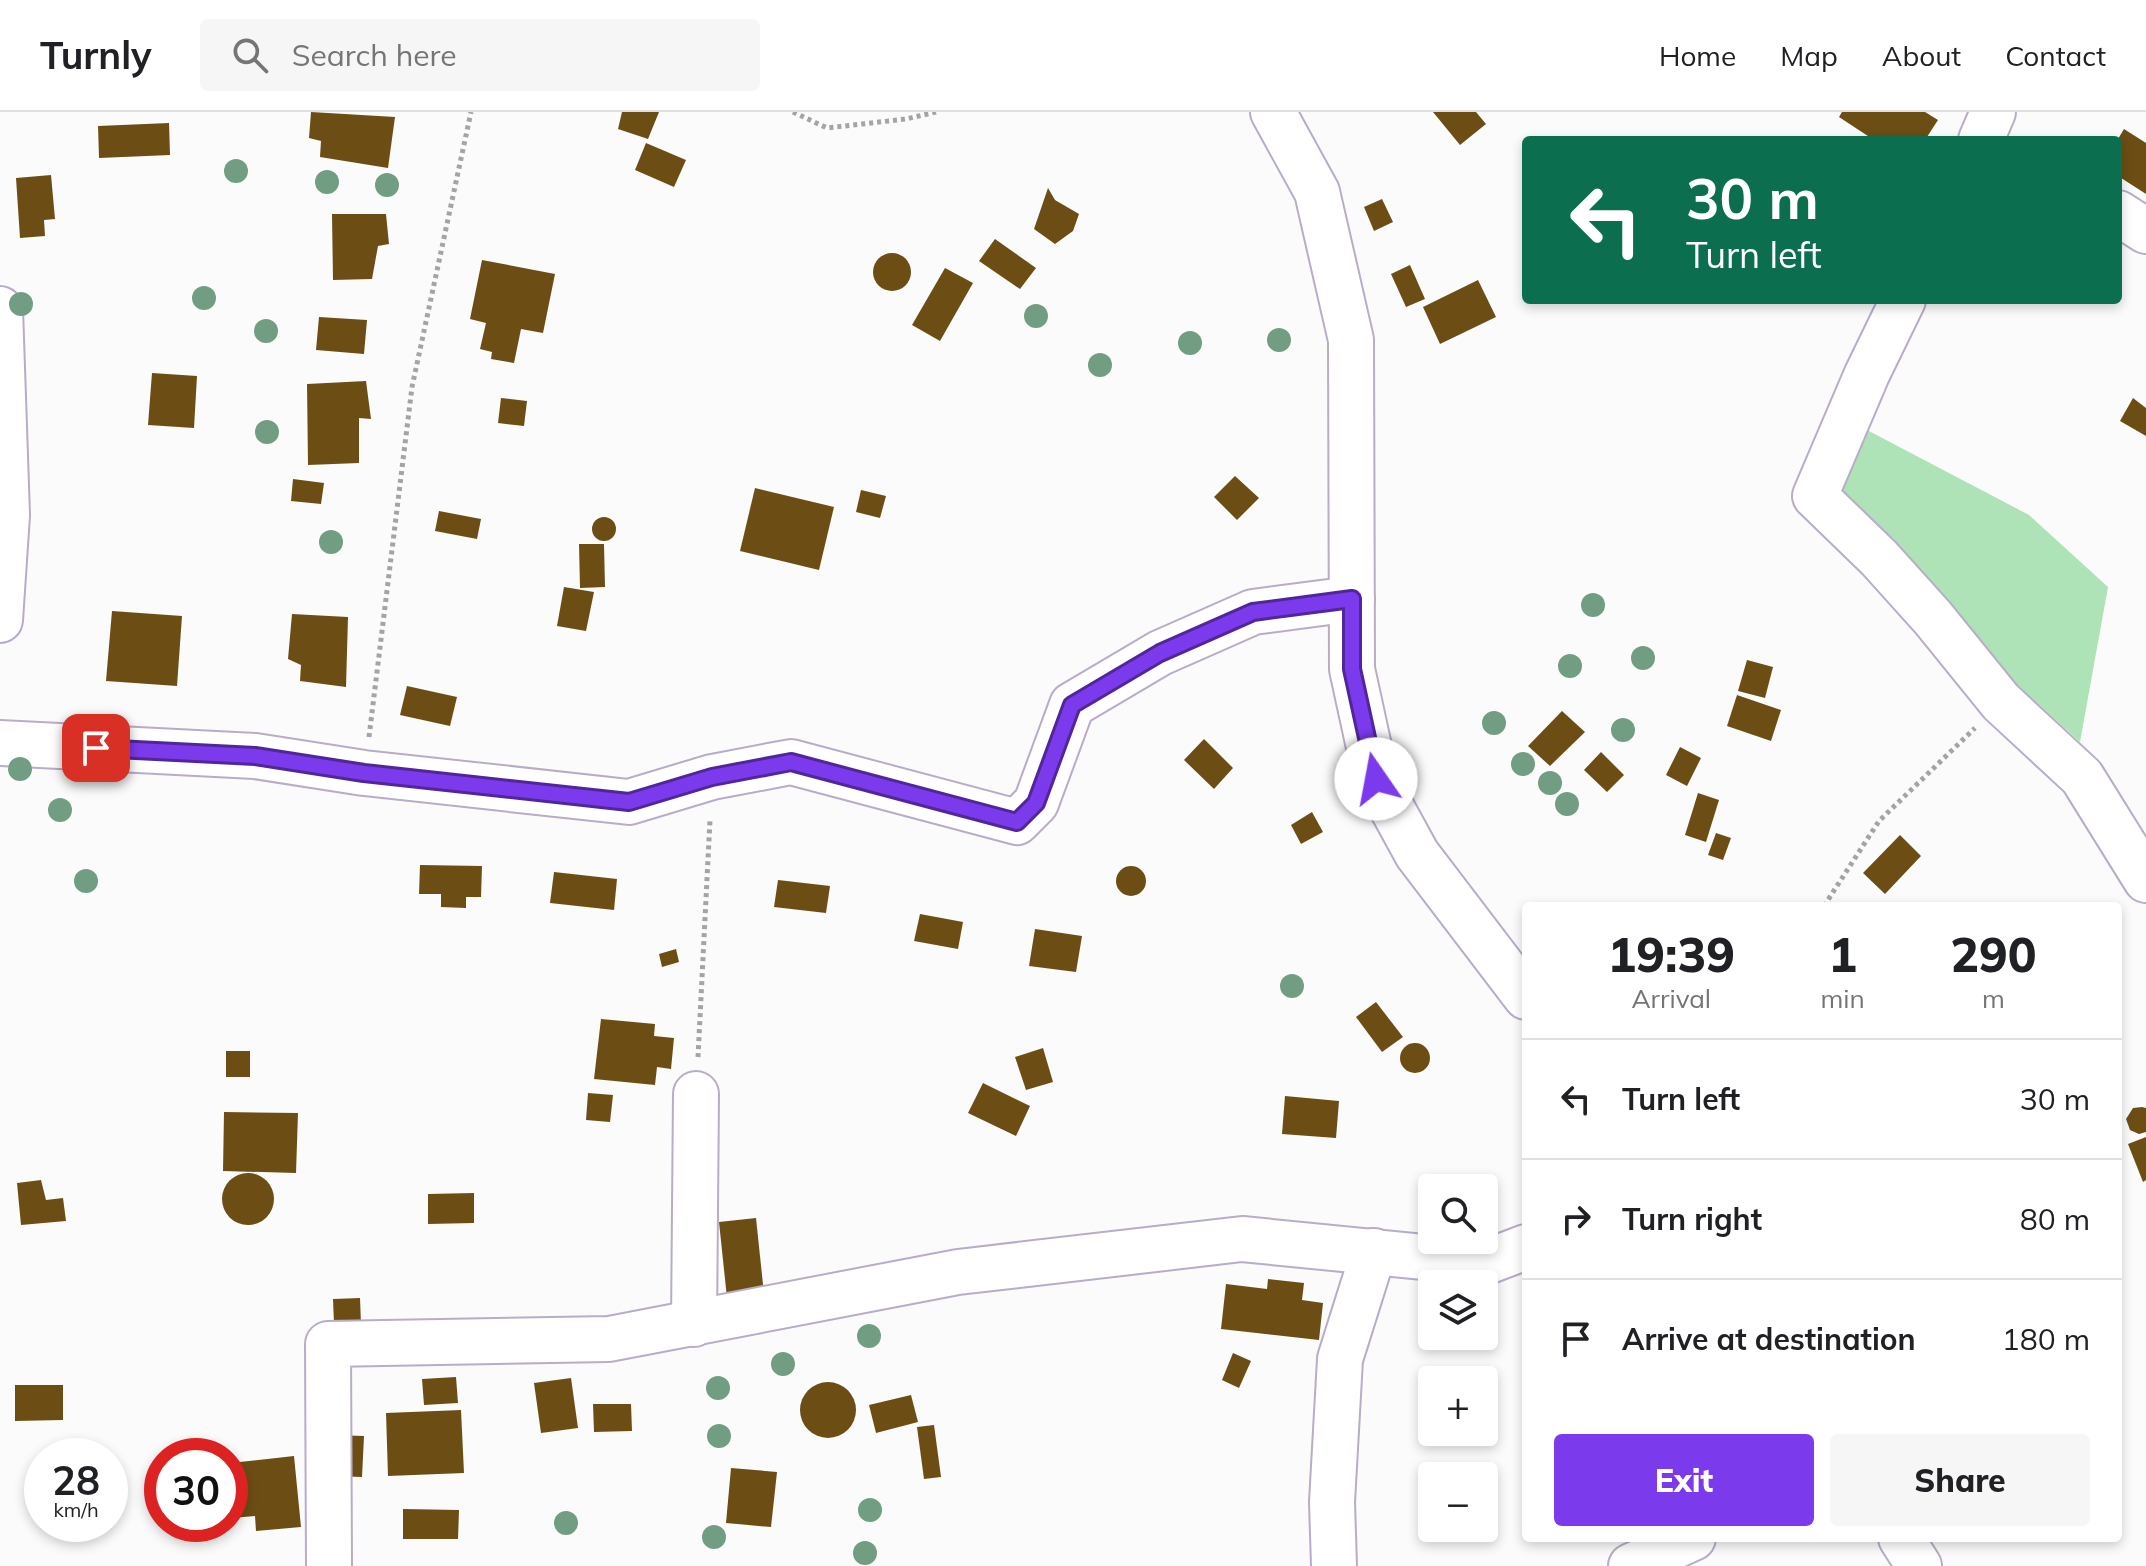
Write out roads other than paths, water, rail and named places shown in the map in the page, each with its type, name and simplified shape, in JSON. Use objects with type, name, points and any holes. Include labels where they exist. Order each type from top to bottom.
[{"type":"street","points":[[1273,112],[1317,192],[1351,340],[1352,669],[1376,779],[1417,854],[1522,992]]},
{"type":"street","points":[[2122,216],[2146,231]]},
{"type":"street","points":[[1901,304],[1867,374],[1815,496],[1879,558],[1933,618],[2001,702],[2082,777],[2146,880]]},
{"type":"street","points":[[0,309],[7,515],[0,620]]},
{"type":"street","points":[[0,743],[255,756],[364,773],[629,802],[712,777],[791,762],[1017,822],[1036,803],[1072,705],[1160,653],[1253,612],[1352,599]]},
{"type":"street","points":[[694,1324],[696,1094]]},
{"type":"street","points":[[329,1566],[328,1344],[609,1339],[958,1272],[1242,1239],[1484,1263],[1522,1249]]},
{"type":"street","points":[[1334,1566],[1332,1502],[1340,1359],[1374,1251]]},
{"type":"street","points":[[1631,1566],[1684,1542]]},
{"type":"street","points":[[1904,1542],[1919,1566]]}]
